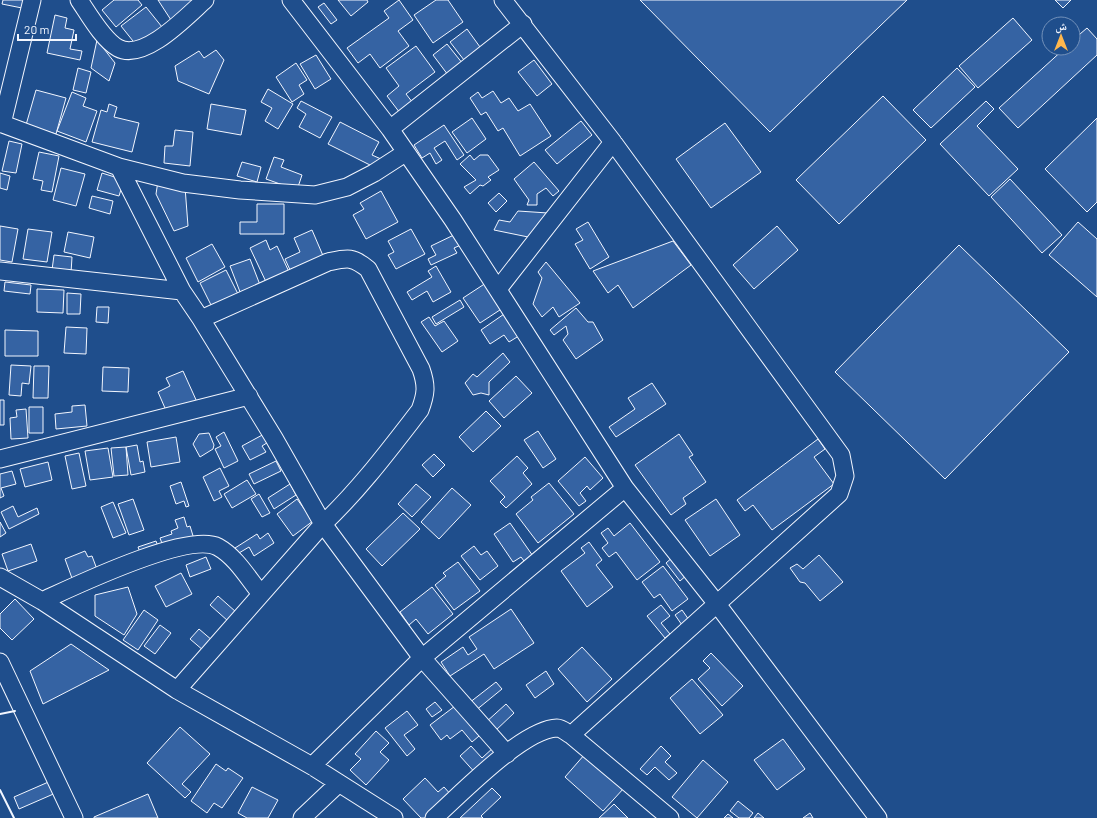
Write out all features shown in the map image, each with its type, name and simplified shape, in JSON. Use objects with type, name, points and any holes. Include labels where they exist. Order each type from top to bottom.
[{"type":"street","points":[[32,0],[1,124],[119,167],[183,183],[240,190],[315,195],[347,187],[374,173],[405,153]]},
{"type":"street","points":[[79,0],[109,41],[118,48],[136,50],[145,48],[174,28],[206,0]]},
{"type":"street","points":[[291,0],[390,129],[405,153],[453,220],[625,488],[717,604],[878,818]]},
{"type":"street","points":[[503,0],[613,142],[841,455],[844,465],[845,476],[840,494],[571,735]]},
{"type":"street","points":[[390,129],[523,24]]},
{"type":"street","points":[[498,289],[613,142]]},
{"type":"street","points":[[119,167],[182,291],[248,396],[323,524],[422,658],[507,754]]},
{"type":"street","points":[[177,690],[323,524],[365,480],[420,410],[426,382],[421,369],[368,269],[356,260],[346,258],[328,262],[201,319]]},
{"type":"street","points":[[0,271],[182,291]]},
{"type":"street","points":[[0,460],[248,396]]},
{"type":"street","points":[[312,766],[422,658],[625,488]]},
{"type":"street","points":[[42,601],[97,575],[181,546],[202,544],[216,546],[230,555],[261,594]]},
{"type":"street","points":[[0,577],[42,601],[177,690],[312,766],[394,818]]},
{"type":"street","points":[[0,662],[74,818]]},
{"type":"street","points":[[434,818],[507,754],[526,740],[545,730],[559,728],[571,735],[670,818]]},
{"type":"street","points":[[302,818],[339,783]]},
{"type":"building","points":[[3,0],[28,0],[27,9],[2,4]]},
{"type":"building","points":[[114,0],[138,0],[142,5],[116,27],[102,10]]},
{"type":"building","points":[[158,0],[194,0],[171,20]]},
{"type":"building","points":[[338,0],[367,0],[368,2],[351,16]]},
{"type":"building","points":[[399,0],[413,20],[398,31],[409,46],[380,68],[370,54],[358,63],[347,48],[389,18],[384,11]]},
{"type":"building","points":[[436,0],[448,0],[463,22],[433,43],[414,15]]},
{"type":"building","points":[[640,0],[907,0],[770,132]]},
{"type":"building","points":[[1055,0],[1071,0],[1063,8]]},
{"type":"building","points":[[324,3],[337,20],[331,24],[318,7]]},
{"type":"building","points":[[146,7],[162,27],[137,46],[121,26]]},
{"type":"building","points":[[55,15],[67,18],[65,28],[74,30],[70,49],[82,51],[80,60],[47,53]]},
{"type":"building","points":[[1013,18],[1032,40],[978,88],[959,66]]},
{"type":"building","points":[[1087,28],[1097,39],[1097,55],[1018,128],[999,108],[1056,56],[1081,56],[1081,33]]},
{"type":"building","points":[[467,29],[480,47],[464,60],[450,42]]},
{"type":"building","points":[[97,40],[115,63],[109,81],[91,68]]},
{"type":"building","points":[[447,44],[463,64],[448,75],[433,55]]},
{"type":"building","points":[[416,46],[435,72],[406,94],[413,103],[400,113],[387,96],[399,86],[386,68]]},
{"type":"building","points":[[216,50],[224,60],[209,94],[178,81],[175,66],[199,51],[204,58]]},
{"type":"building","points":[[316,55],[331,79],[315,89],[300,64]]},
{"type":"building","points":[[534,60],[552,84],[537,96],[518,72]]},
{"type":"building","points":[[296,63],[307,80],[299,85],[304,94],[292,102],[276,77]]},
{"type":"building","points":[[78,68],[91,72],[86,93],[73,90]]},
{"type":"building","points":[[957,68],[975,87],[931,128],[913,110]]},
{"type":"building","points":[[268,89],[293,104],[278,129],[265,121],[272,108],[261,102]]},
{"type":"building","points":[[36,90],[66,98],[56,134],[26,125]]},
{"type":"building","points":[[493,91],[501,103],[509,98],[518,111],[530,104],[551,136],[520,156],[503,128],[498,131],[486,112],[481,115],[470,98],[478,92],[482,98]]},
{"type":"building","points":[[72,92],[86,98],[83,106],[97,111],[86,142],[57,131]]},
{"type":"building","points":[[883,96],[926,140],[839,224],[796,180]]},
{"type":"building","points":[[301,101],[332,117],[320,138],[299,127],[306,114],[297,108]]},
{"type":"building","points":[[986,101],[994,109],[977,126],[1018,169],[989,196],[940,144]]},
{"type":"building","points":[[109,104],[117,107],[114,117],[139,123],[132,152],[92,142],[101,110],[107,112]]},
{"type":"building","points":[[211,104],[246,110],[241,135],[207,129]]},
{"type":"building","points":[[472,118],[486,139],[467,153],[452,132]]},
{"type":"building","points":[[1097,118],[1097,202],[1087,212],[1045,169]]},
{"type":"building","points":[[581,121],[592,135],[557,164],[545,150]]},
{"type":"building","points":[[340,122],[379,142],[372,155],[381,159],[376,168],[328,144]]},
{"type":"building","points":[[725,123],[761,172],[711,208],[676,159]]},
{"type":"building","points":[[444,125],[464,155],[457,160],[445,141],[434,148],[442,160],[436,164],[430,153],[422,158],[414,145]]},
{"type":"building","points":[[175,130],[193,132],[190,166],[164,163],[165,146],[173,146]]},
{"type":"building","points":[[9,141],[22,144],[16,173],[2,171]]},
{"type":"building","points":[[39,152],[59,156],[52,192],[41,190],[43,181],[33,179]]},
{"type":"building","points":[[470,155],[474,160],[480,155],[488,155],[499,170],[488,177],[491,180],[483,186],[480,185],[470,194],[464,187],[476,180],[460,164]]},
{"type":"building","points":[[274,157],[284,160],[281,167],[302,175],[297,190],[266,179]]},
{"type":"building","points":[[242,162],[261,167],[257,182],[237,176]]},
{"type":"building","points":[[534,162],[559,191],[553,196],[546,188],[537,194],[537,205],[527,205],[529,200],[514,179]]},
{"type":"building","points":[[61,168],[85,174],[76,206],[53,200]]},
{"type":"building","points":[[0,173],[10,176],[7,190],[0,188]]},
{"type":"building","points":[[102,173],[124,180],[119,196],[97,190]]},
{"type":"building","points":[[1010,179],[1062,235],[1042,253],[991,197]]},
{"type":"building","points":[[158,181],[185,187],[188,226],[174,231],[156,194]]},
{"type":"building","points":[[381,191],[398,222],[366,239],[353,215],[364,209],[360,203]]},
{"type":"building","points":[[499,193],[507,201],[496,212],[488,203]]},
{"type":"building","points":[[92,196],[113,201],[110,214],[89,208]]},
{"type":"building","points":[[257,204],[284,204],[284,234],[240,234],[240,222],[257,222]]},
{"type":"building","points":[[518,211],[548,213],[533,238],[494,230],[499,220],[510,222]]},
{"type":"building","points":[[588,222],[609,257],[590,269],[575,244],[583,240],[576,229]]},
{"type":"building","points":[[1078,222],[1097,239],[1097,297],[1049,255]]},
{"type":"building","points":[[0,226],[18,229],[12,262],[0,260]]},
{"type":"building","points":[[777,226],[798,250],[754,289],[733,265]]},
{"type":"building","points":[[28,229],[52,232],[47,262],[23,259]]},
{"type":"building","points":[[411,229],[425,254],[396,269],[388,255],[394,252],[388,241]]},
{"type":"building","points":[[312,230],[324,258],[291,272],[285,259],[300,252],[294,238]]},
{"type":"building","points":[[68,232],[94,237],[90,258],[64,252]]},
{"type":"building","points":[[458,233],[463,244],[454,248],[457,253],[431,265],[428,259],[436,255],[431,246]]},
{"type":"building","points":[[266,240],[270,250],[277,246],[290,274],[267,284],[250,248]]},
{"type":"building","points":[[673,241],[691,265],[633,308],[618,285],[608,293],[593,271]]},
{"type":"building","points":[[212,244],[225,267],[198,282],[186,258]]},
{"type":"building","points":[[959,245],[1069,352],[945,479],[835,372]]},
{"type":"building","points":[[54,255],[72,257],[71,273],[52,270]]},
{"type":"building","points":[[250,259],[262,290],[242,297],[230,266]]},
{"type":"building","points":[[546,262],[580,303],[559,317],[553,307],[542,317],[533,304],[542,278],[538,272]]},
{"type":"building","points":[[436,266],[451,292],[433,302],[427,291],[412,300],[407,292],[432,277],[428,271]]},
{"type":"building","points":[[226,270],[240,298],[214,311],[200,283]]},
{"type":"building","points":[[489,281],[506,306],[480,323],[463,298]]},
{"type":"building","points":[[5,282],[31,285],[30,294],[4,291]]},
{"type":"building","points":[[37,289],[64,290],[63,313],[37,312]]},
{"type":"building","points":[[67,293],[81,294],[80,314],[67,314]]},
{"type":"building","points":[[460,300],[464,307],[436,324],[432,317]]},
{"type":"building","points":[[97,307],[109,307],[108,323],[96,322]]},
{"type":"building","points":[[576,308],[588,322],[593,322],[603,340],[576,359],[563,340],[568,334],[566,326],[554,335],[550,330]]},
{"type":"building","points":[[507,312],[522,334],[509,342],[504,335],[490,344],[481,330]]},
{"type":"building","points":[[429,317],[435,326],[444,321],[458,341],[442,352],[421,322]]},
{"type":"building","points":[[66,327],[87,328],[86,354],[64,353]]},
{"type":"building","points":[[5,330],[38,331],[38,356],[5,356]]},
{"type":"building","points":[[503,353],[510,362],[489,382],[489,395],[481,393],[473,395],[465,383],[473,374],[477,377]]},
{"type":"building","points":[[11,365],[31,366],[29,384],[22,383],[21,396],[9,395]]},
{"type":"building","points":[[34,366],[49,366],[48,398],[33,398]]},
{"type":"building","points":[[103,367],[129,368],[128,392],[102,391]]},
{"type":"building","points":[[183,371],[197,402],[168,415],[158,392],[170,386],[166,378]]},
{"type":"building","points":[[516,376],[532,393],[504,418],[489,401]]},
{"type":"building","points":[[652,383],[666,404],[616,437],[609,427],[635,409],[628,398]]},
{"type":"building","points":[[0,400],[4,400],[4,425],[0,425]]},
{"type":"building","points":[[85,405],[87,426],[56,429],[55,414],[72,412],[72,406]]},
{"type":"building","points":[[29,407],[43,407],[43,433],[29,433]]},
{"type":"building","points":[[26,409],[28,438],[11,439],[10,418],[17,417],[16,410]]},
{"type":"building","points":[[486,411],[501,426],[473,452],[459,437]]},
{"type":"building","points":[[538,431],[556,459],[543,468],[524,440]]},
{"type":"building","points":[[224,432],[238,461],[224,468],[215,449],[221,446],[216,437]]},
{"type":"building","points":[[209,433],[214,445],[213,449],[200,457],[193,444],[199,434]]},
{"type":"building","points":[[266,433],[270,441],[262,446],[266,452],[250,460],[242,446]]},
{"type":"building","points":[[679,434],[693,455],[689,457],[706,482],[683,498],[686,504],[671,515],[635,465]]},
{"type":"building","points":[[176,437],[180,462],[151,467],[147,442]]},
{"type":"building","points":[[818,439],[825,449],[814,457],[834,484],[772,530],[753,505],[745,511],[737,500]]},
{"type":"building","points":[[137,445],[140,462],[143,461],[145,472],[131,475],[126,447]]},
{"type":"building","points":[[126,447],[128,475],[114,476],[111,448]]},
{"type":"building","points":[[108,448],[113,477],[90,480],[85,451]]},
{"type":"building","points":[[79,453],[86,486],[72,489],[65,456]]},
{"type":"building","points":[[434,454],[445,465],[433,477],[422,465]]},
{"type":"building","points":[[517,456],[528,468],[523,473],[532,484],[506,508],[500,502],[505,497],[490,481]]},
{"type":"building","points":[[585,457],[603,478],[590,490],[587,486],[580,493],[586,501],[579,506],[558,481]]},
{"type":"building","points":[[276,461],[281,471],[254,484],[249,474]]},
{"type":"building","points":[[48,462],[52,480],[25,487],[20,469]]},
{"type":"building","points":[[220,468],[229,486],[219,491],[222,497],[214,501],[203,477]]},
{"type":"building","points":[[12,471],[16,484],[1,488],[4,496],[0,498],[0,474]]},
{"type":"building","points":[[247,480],[256,494],[232,508],[224,494]]},
{"type":"building","points":[[181,482],[189,506],[186,507],[184,501],[176,504],[170,486]]},
{"type":"building","points":[[549,483],[574,514],[538,543],[516,514],[533,500],[531,497]]},
{"type":"building","points":[[290,484],[296,495],[274,509],[268,498]]},
{"type":"building","points":[[416,484],[431,497],[412,517],[398,504]]},
{"type":"building","points":[[452,488],[471,505],[439,539],[421,522]]},
{"type":"building","points":[[259,494],[270,513],[262,517],[251,499]]},
{"type":"building","points":[[133,499],[144,530],[129,535],[118,504]]},
{"type":"building","points":[[297,499],[313,521],[293,536],[277,514]]},
{"type":"building","points":[[716,499],[740,535],[710,556],[685,520]]},
{"type":"building","points":[[113,502],[126,533],[113,538],[101,507]]},
{"type":"building","points":[[13,506],[18,517],[37,508],[39,514],[9,529],[1,512]]},
{"type":"building","points":[[403,513],[420,529],[382,566],[366,549]]},
{"type":"building","points":[[184,517],[187,527],[190,526],[194,539],[164,549],[160,538],[172,534],[171,531],[178,528],[175,520]]},
{"type":"building","points":[[0,522],[6,533],[0,537]]},
{"type":"building","points":[[510,523],[535,559],[527,565],[521,557],[513,562],[494,534]]},
{"type":"building","points":[[630,523],[660,562],[637,580],[616,552],[609,557],[602,548],[608,543],[601,533],[608,528],[614,536]]},
{"type":"building","points":[[268,533],[274,543],[254,556],[249,547],[239,553],[235,548],[257,534],[260,539]]},
{"type":"building","points":[[156,541],[159,549],[141,555],[138,547]]},
{"type":"building","points":[[589,542],[602,560],[596,565],[613,587],[587,607],[561,571],[585,553],[581,548]]},
{"type":"building","points":[[31,544],[37,561],[8,571],[2,554]]},
{"type":"building","points":[[474,546],[481,555],[487,551],[498,566],[480,580],[461,556]]},
{"type":"building","points":[[85,551],[88,557],[92,556],[98,572],[73,581],[65,559]]},
{"type":"building","points":[[819,555],[843,582],[820,601],[805,583],[800,582],[790,568],[797,564],[803,569]]},
{"type":"building","points":[[674,556],[688,574],[680,581],[666,563]]},
{"type":"building","points":[[206,557],[211,569],[190,577],[186,565]]},
{"type":"building","points":[[458,562],[480,591],[454,610],[435,585],[446,576],[443,573]]},
{"type":"building","points":[[663,566],[688,599],[672,611],[660,594],[654,598],[642,582]]},
{"type":"building","points":[[181,573],[192,594],[166,607],[155,586]]},
{"type":"building","points":[[128,587],[137,614],[124,635],[95,616],[95,595]]},
{"type":"building","points":[[432,587],[453,614],[428,634],[416,619],[409,625],[400,612]]},
{"type":"building","points":[[218,596],[236,612],[228,621],[210,605]]},
{"type":"building","points":[[15,599],[34,619],[12,640],[0,628],[0,614]]},
{"type":"building","points":[[661,605],[670,616],[661,623],[670,634],[665,638],[647,616]]},
{"type":"building","points":[[511,609],[534,643],[494,669],[484,654],[450,676],[441,662],[463,647],[468,655],[477,649],[469,637]]},
{"type":"building","points":[[144,610],[158,620],[138,650],[123,640]]},
{"type":"building","points":[[682,610],[689,620],[682,625],[675,615]]},
{"type":"building","points":[[160,625],[171,633],[155,654],[144,646]]},
{"type":"building","points":[[199,629],[213,641],[204,651],[190,639]]},
{"type":"building","points":[[71,644],[109,670],[43,704],[30,671]]},
{"type":"building","points":[[582,647],[612,679],[587,702],[558,669]]},
{"type":"building","points":[[711,653],[743,686],[722,706],[698,679],[710,668],[703,661]]},
{"type":"building","points":[[546,671],[554,684],[535,698],[526,685]]},
{"type":"building","points":[[692,679],[723,715],[700,734],[670,698]]},
{"type":"building","points":[[496,682],[502,689],[475,711],[469,703]]},
{"type":"building","points":[[435,702],[442,710],[432,717],[426,709]]},
{"type":"building","points":[[459,703],[460,713],[479,736],[472,742],[462,730],[450,739],[447,735],[441,740],[430,725]]},
{"type":"building","points":[[506,704],[514,713],[494,732],[485,723]]},
{"type":"building","points":[[407,711],[418,725],[404,735],[415,749],[407,756],[385,728]]},
{"type":"building","points":[[180,727],[210,754],[182,784],[191,792],[185,798],[147,763]]},
{"type":"building","points":[[376,731],[389,743],[380,752],[389,760],[366,785],[350,770],[361,759],[355,754]]},
{"type":"building","points":[[783,739],[805,769],[777,790],[754,760]]},
{"type":"building","points":[[471,746],[482,758],[494,747],[501,755],[478,776],[460,756]]},
{"type":"building","points":[[661,746],[671,756],[665,762],[677,773],[669,780],[655,767],[647,775],[640,769]]},
{"type":"building","points":[[585,754],[624,788],[603,811],[565,777]]},
{"type":"building","points":[[703,760],[728,782],[697,818],[672,797]]},
{"type":"building","points":[[216,764],[226,771],[228,768],[243,778],[222,808],[214,803],[207,813],[191,801]]},
{"type":"building","points":[[425,778],[438,792],[444,787],[453,797],[432,818],[421,818],[403,799]]},
{"type":"building","points":[[53,780],[58,792],[19,809],[14,797]]},
{"type":"building","points":[[252,787],[278,800],[268,818],[247,818],[238,813]]},
{"type":"building","points":[[492,788],[501,797],[481,816],[483,818],[460,818]]},
{"type":"building","points":[[148,794],[158,818],[94,818],[94,817]]},
{"type":"building","points":[[738,801],[753,813],[749,818],[739,818],[730,811]]},
{"type":"building","points":[[614,804],[628,818],[599,818]]},
{"type":"building","points":[[758,813],[764,818],[754,818]]},
{"type":"building","points":[[810,813],[813,818],[803,818]]},
{"type":"building","points":[[728,814],[733,818],[724,818]]},
{"type":"wall","points":[[0,714],[15,711]]},
{"type":"wall","points":[[0,790],[14,818]]}]
